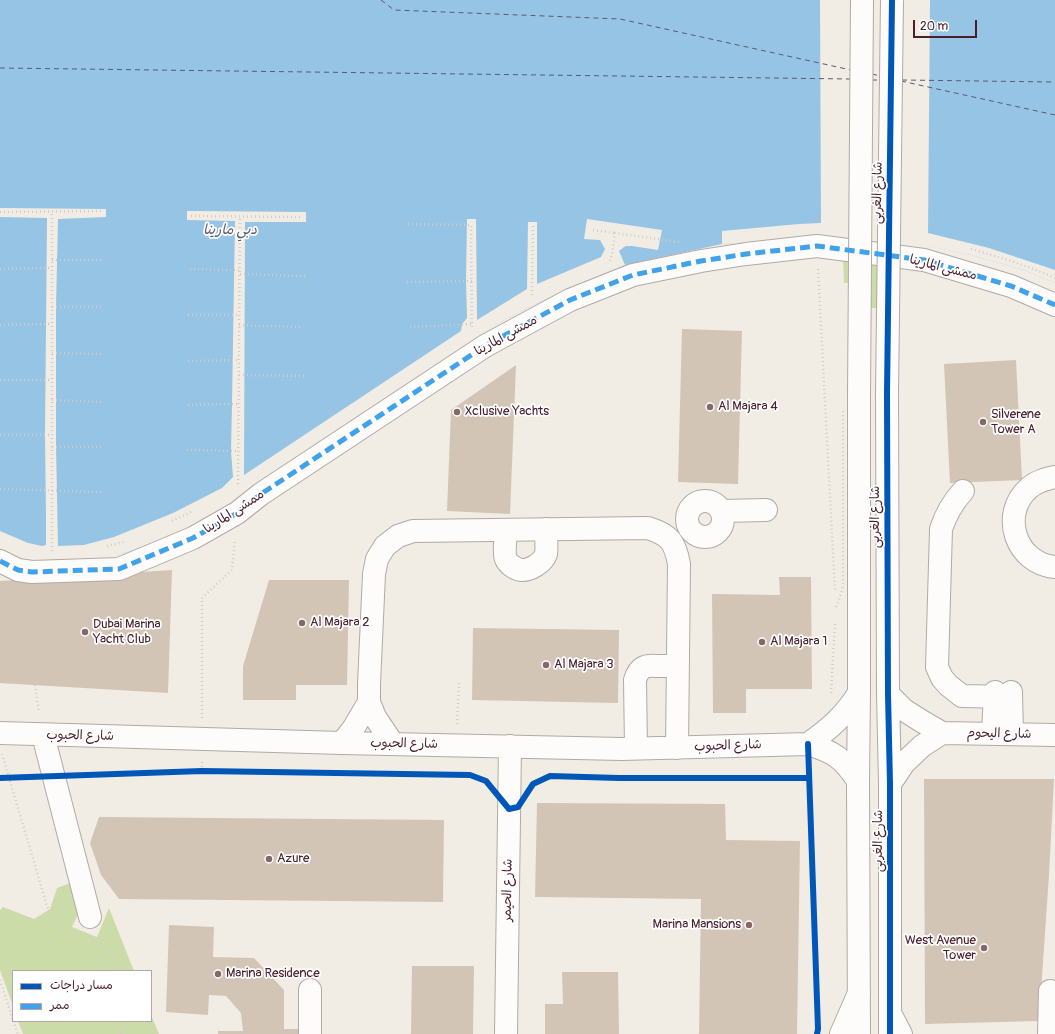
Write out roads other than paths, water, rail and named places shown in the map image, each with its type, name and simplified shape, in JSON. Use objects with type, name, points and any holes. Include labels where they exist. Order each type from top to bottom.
[{"type":"street","name":"شارع الغربى","points":[[859,1034],[859,394],[862,0]]},
{"type":"street","name":"شارع الغربى","points":[[890,1024],[887,393],[892,0]]},
{"type":"street","name":"ممشى المارينا","points":[[0,561],[18,570],[32,572],[119,569],[193,538],[237,513],[261,494],[485,346],[570,300],[633,275],[701,260],[817,246],[924,260],[1011,286],[1055,305]]},
{"type":"street","points":[[1055,477],[1042,480],[1029,488],[1020,499],[1014,513],[1014,528],[1018,542],[1026,554],[1039,563],[1055,567]]},
{"type":"street","points":[[963,491],[948,510],[941,529],[937,667],[942,678],[948,685],[962,696],[1003,694],[1002,734]]},
{"type":"street","points":[[672,542],[691,530],[697,535],[704,537],[711,536],[718,532],[722,526],[724,518],[722,511],[766,510]]},
{"type":"street","points":[[393,744],[375,717],[369,702],[374,574],[377,559],[385,546],[398,536],[413,531],[648,528],[665,535],[672,542],[677,551],[679,564],[677,748]]},
{"type":"street","points":[[506,530],[506,558],[511,565],[521,570],[536,566],[542,561],[546,554],[546,529]]},
{"type":"street","points":[[636,748],[636,675],[646,665],[677,666]]},
{"type":"street","points":[[808,744],[837,722],[860,694]]},
{"type":"street","name":"شارع اليحوم","points":[[888,694],[904,710],[942,733],[1055,734]]},
{"type":"street","points":[[342,742],[353,729],[369,702]]},
{"type":"street","points":[[890,784],[908,759],[922,746],[942,733]]},
{"type":"street","name":"شارع الحبوب","points":[[0,734],[393,744],[636,748],[808,744],[823,748],[837,756],[849,768],[858,781]]},
{"type":"street","points":[[43,735],[86,930]]},
{"type":"street","name":"شارع الحيمر","points":[[506,1034],[510,746]]},
{"type":"street","points":[[310,990],[310,1034]]},
{"type":"street","points":[[1049,1034],[1050,991]]},
{"type":"street","points":[[841,1034],[859,993]]},
{"type":"street","points":[[890,1024],[901,1034]]},
{"type":"water","name":"دبي مارينا","points":[[0,0],[1055,0],[1055,283],[1024,270],[971,255],[929,246],[908,243],[821,237],[722,244],[625,265],[569,288],[506,319],[479,336],[359,420],[169,537],[116,556],[0,550]]},
{"type":"place","name":"Al Majara 4","points":[[710,407]]},
{"type":"place","name":"Xclusive Yachts","points":[[457,412]]},
{"type":"place","name":"Silverene Tower A","points":[[983,422]]},
{"type":"place","name":"Al Majara 2","points":[[302,623]]},
{"type":"place","name":"Dubai Marina Yacht Club","points":[[85,632]]},
{"type":"place","name":"Al Majara 1","points":[[762,642]]},
{"type":"place","name":"Al Majara 3","points":[[546,665]]},
{"type":"place","name":"Azure","points":[[269,859]]},
{"type":"place","name":"Marina Mansions","points":[[749,925]]},
{"type":"place","name":"West Avenue Tower","points":[[984,948]]},
{"type":"place","name":"Marina Residence","points":[[218,974]]}]
